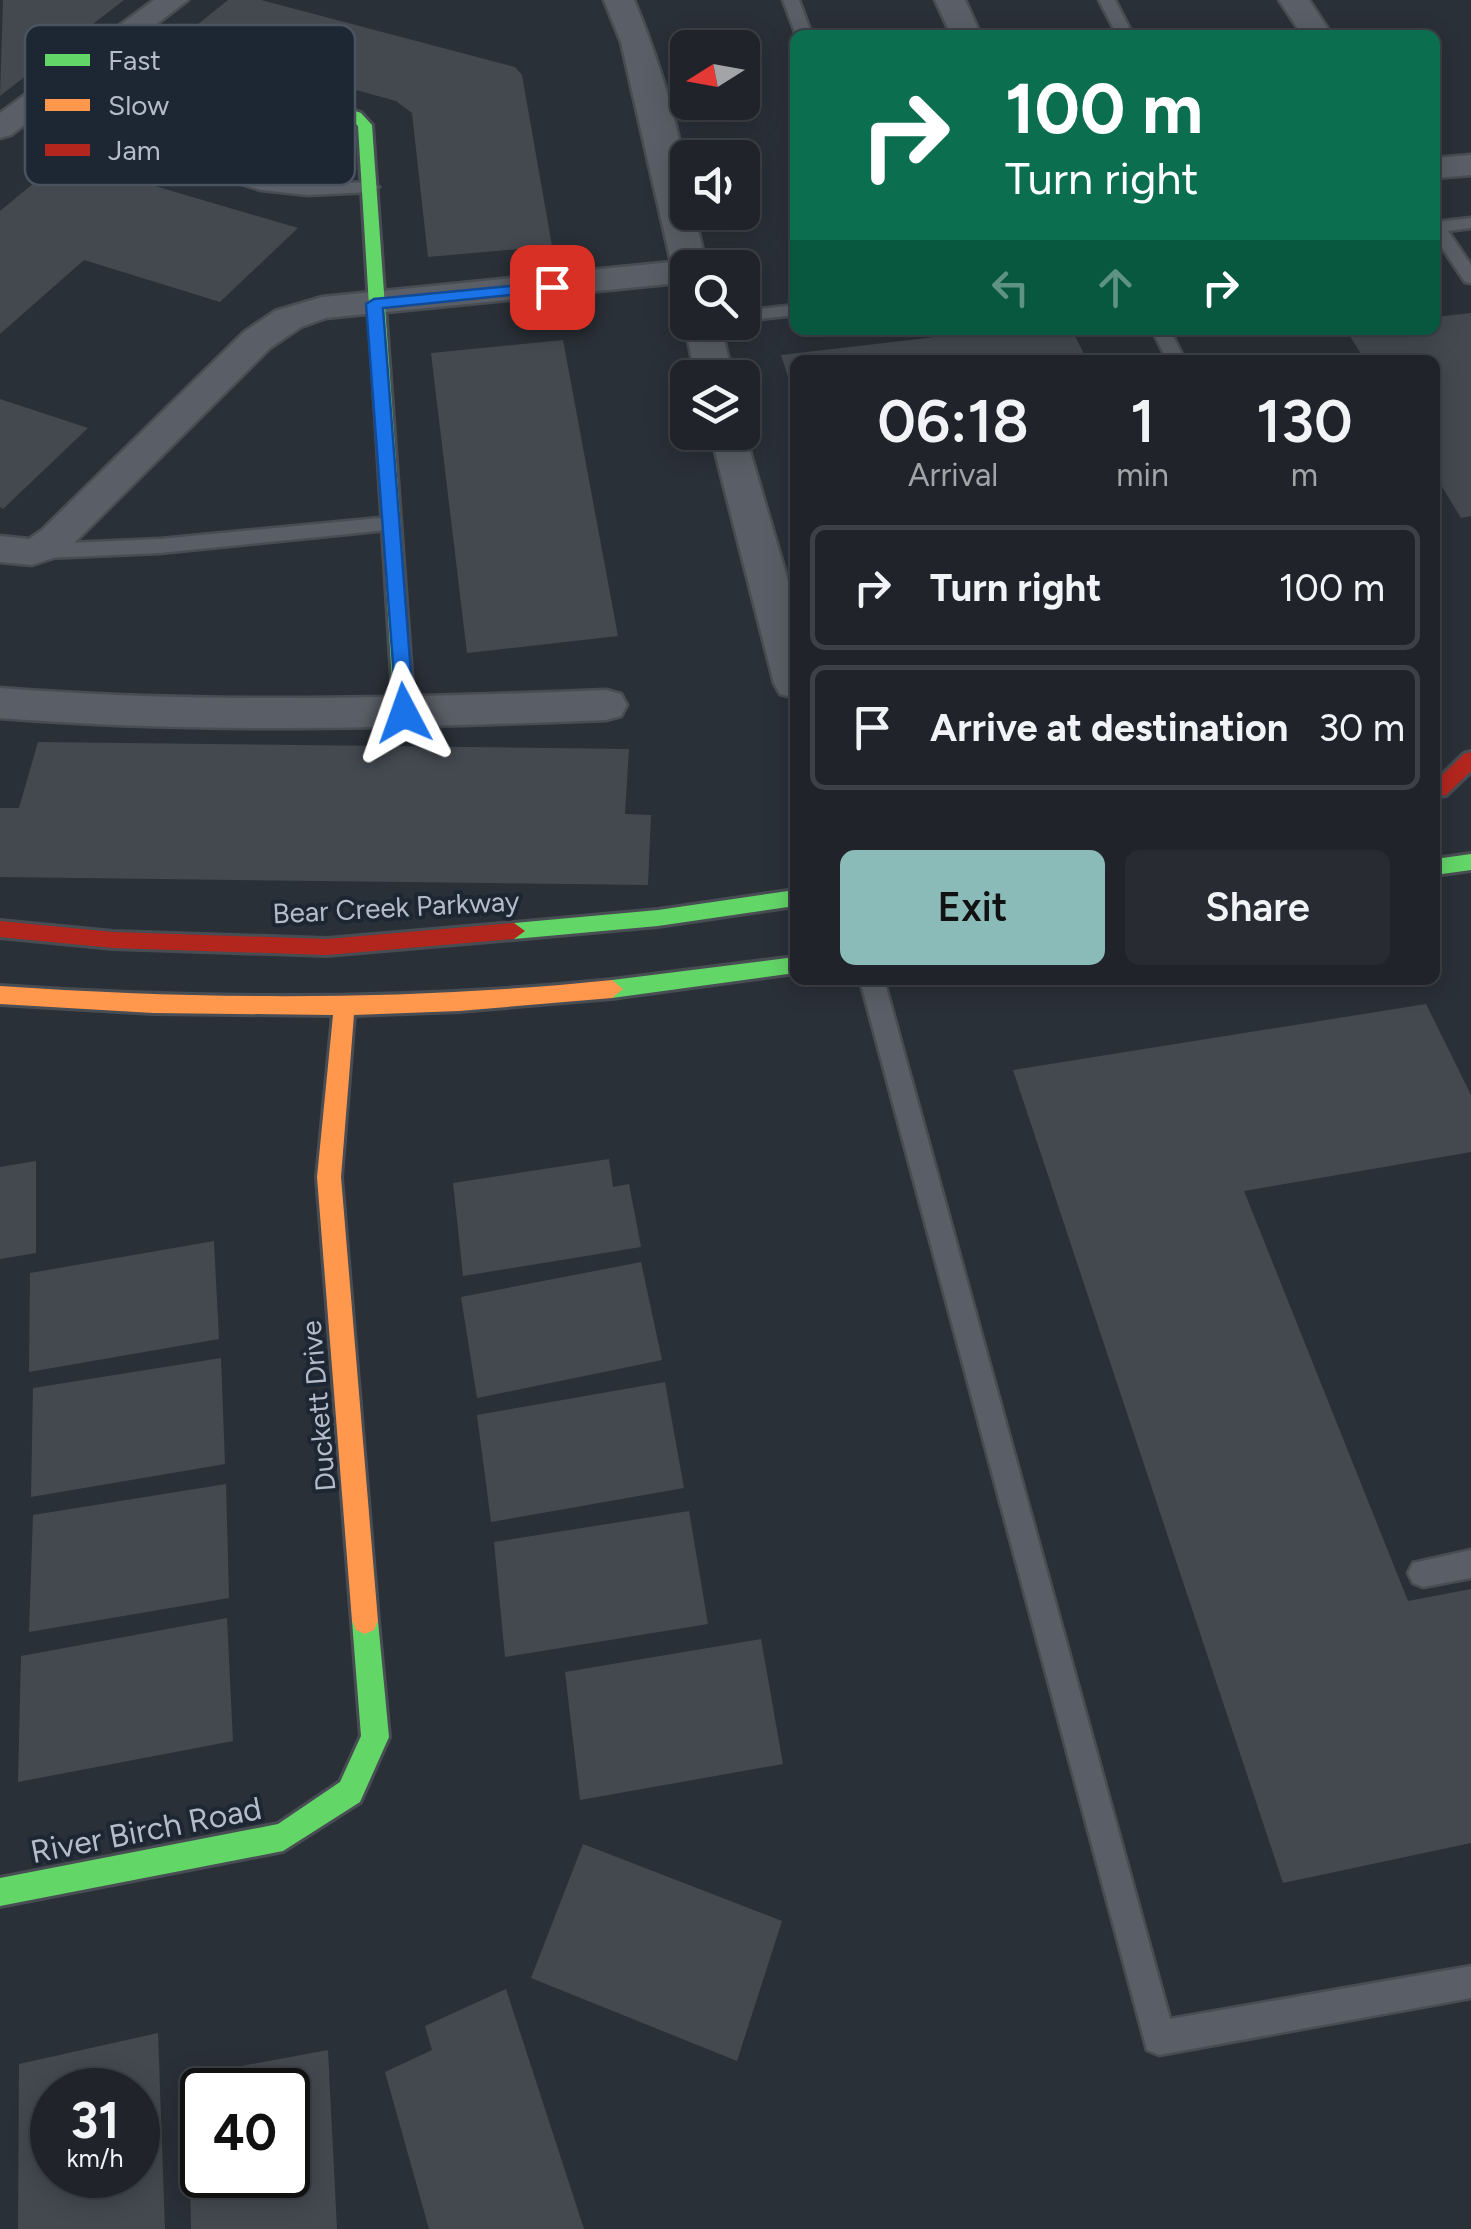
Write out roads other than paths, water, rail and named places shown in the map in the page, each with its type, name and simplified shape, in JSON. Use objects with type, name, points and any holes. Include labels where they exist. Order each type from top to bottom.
[{"type":"street","points":[[139,25],[173,0]]},
{"type":"street","points":[[619,0],[636,42],[685,250]]},
{"type":"street","points":[[950,0],[964,30]]},
{"type":"street","points":[[1294,0],[1314,30]]},
{"type":"street","points":[[355,116],[366,125],[372,187],[374,304],[404,713]]},
{"type":"street","points":[[1440,168],[1471,165]]},
{"type":"street","points":[[0,550],[24,556],[46,551],[70,522],[257,340],[288,320],[322,308],[552,287],[670,271]]},
{"type":"street","points":[[734,450],[790,665]]},
{"type":"street","points":[[0,703],[139,714],[404,713],[606,705]]},
{"type":"street","points":[[1440,787],[1471,759]]},
{"type":"street","points":[[1440,790],[1471,785]]},
{"type":"street","points":[[1440,867],[1471,862]]},
{"type":"street","name":"Bear Creek Parkway","points":[[0,929],[112,940],[327,947],[658,918],[790,899]]},
{"type":"street","points":[[0,995],[101,1005],[344,1010],[679,984],[790,966]]},
{"type":"street","name":"Duckett Drive","points":[[344,1010],[330,1177],[375,1737],[350,1792]]},
{"type":"street","name":"River Birch Road","points":[[0,1892],[283,1837],[350,1792]]},
{"type":"lane","points":[[791,0],[802,30]]},
{"type":"lane","points":[[1108,0],[1123,30]]},
{"type":"lane","points":[[267,185],[308,190],[372,187]]},
{"type":"lane","points":[[1440,227],[1471,223]]},
{"type":"lane","points":[[1440,233],[1471,278]]},
{"type":"lane","points":[[760,314],[790,311]]},
{"type":"lane","points":[[46,551],[160,546],[390,524]]},
{"type":"lane","points":[[873,985],[1159,2038],[1471,1982]]},
{"type":"lane","points":[[1423,1573],[1471,1564]]}]
